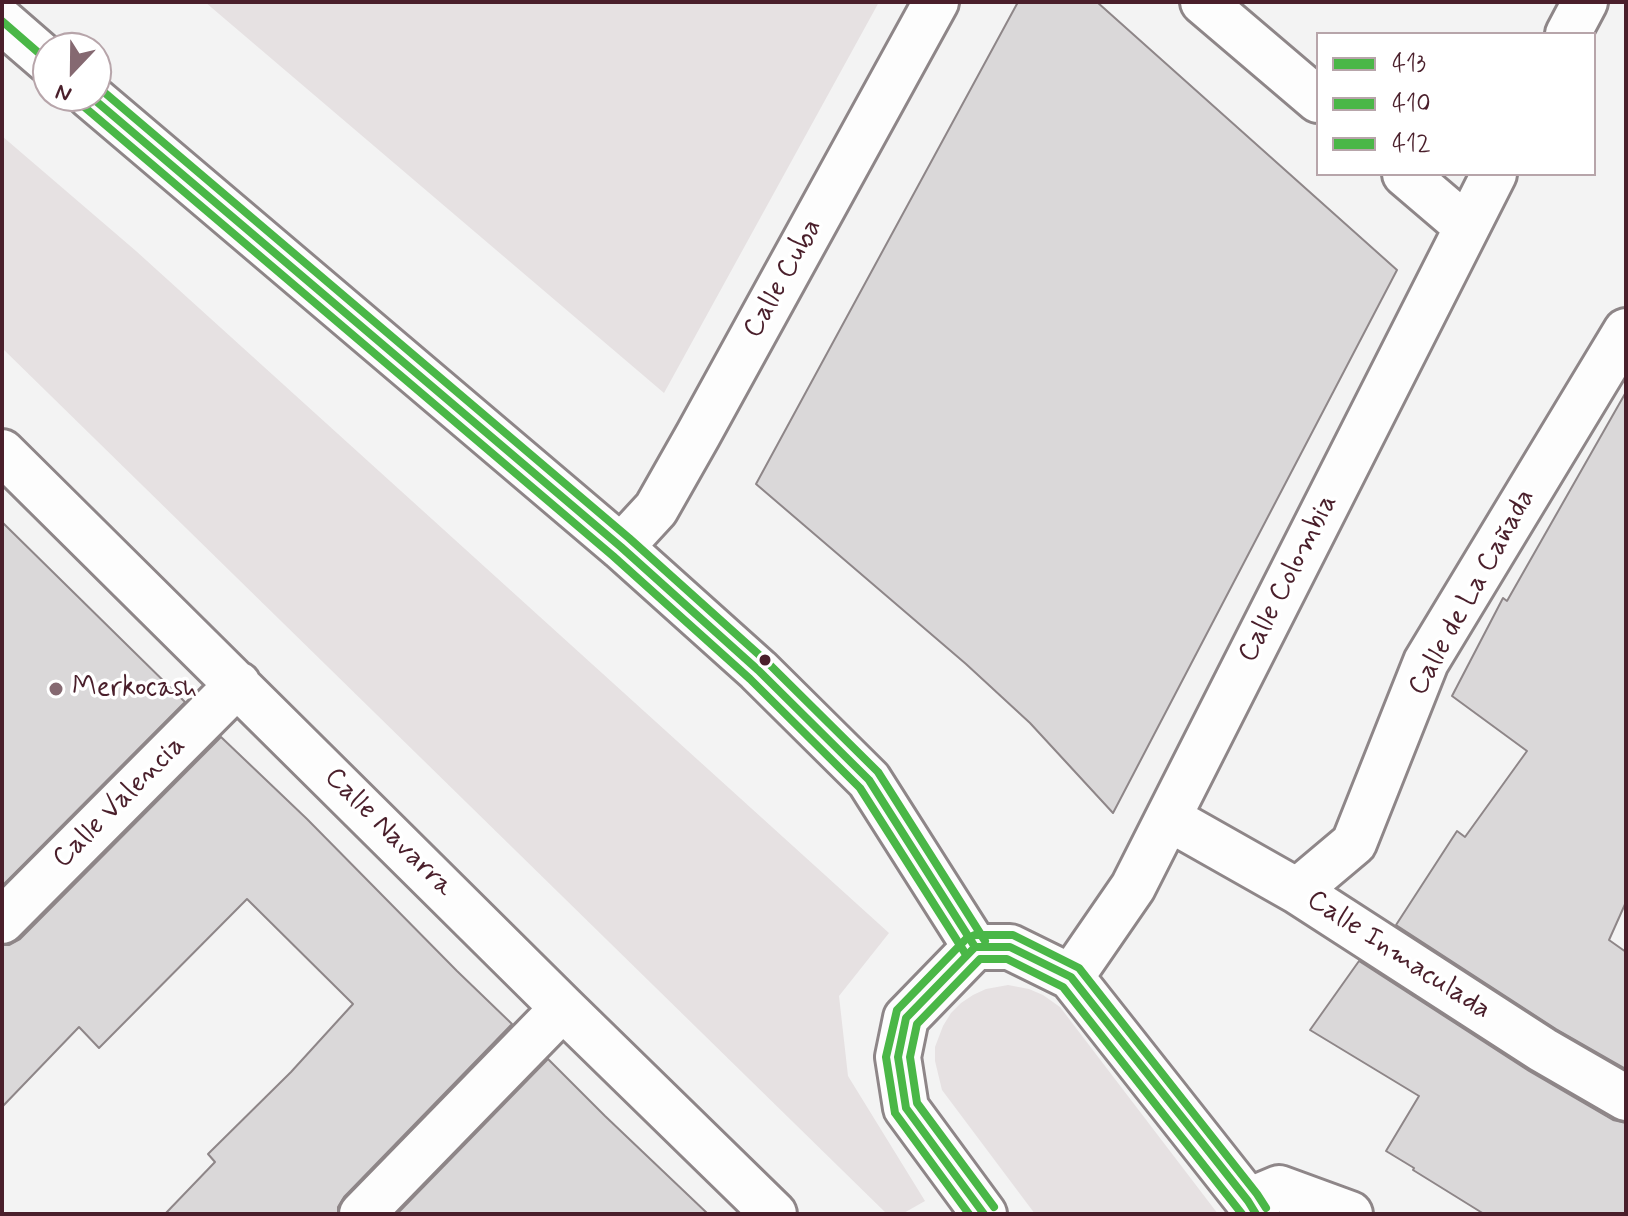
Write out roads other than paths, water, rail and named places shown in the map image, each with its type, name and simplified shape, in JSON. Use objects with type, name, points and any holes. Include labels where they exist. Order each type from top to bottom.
[{"type":"street","name":"Calle Cuba","points":[[621,547],[656,509],[936,2]]},
{"type":"street","points":[[1203,2],[1316,98]]},
{"type":"street","points":[[1569,32],[1585,2]]},
{"type":"street","points":[[2,21],[32,47]]},
{"type":"street","points":[[109,112],[621,547],[758,670],[869,780],[975,947]]},
{"type":"street","points":[[1407,176],[1467,227]]},
{"type":"street","name":"Calle Colombia","points":[[1071,977],[1133,887],[1493,176]]},
{"type":"street","name":"Calle de La Cañada","points":[[1297,891],[1354,843],[1426,662],[1626,331]]},
{"type":"street","name":"Calle Navarra","points":[[2,452],[774,1214]]},
{"type":"street","name":"Calle Valencia","points":[[2,921],[238,684]]},
{"type":"street","name":"Calle Inmaculada","points":[[1168,818],[1297,891],[1543,1050],[1626,1098]]},
{"type":"street","points":[[984,1214],[906,1108],[898,1057],[906,1018],[975,947],[1010,947],[1071,977],[1252,1208],[1279,1188],[1350,1214]]},
{"type":"street","points":[[362,1214],[563,1008]]},
{"type":"place","name":"Merkocash","points":[[56,689]]}]
